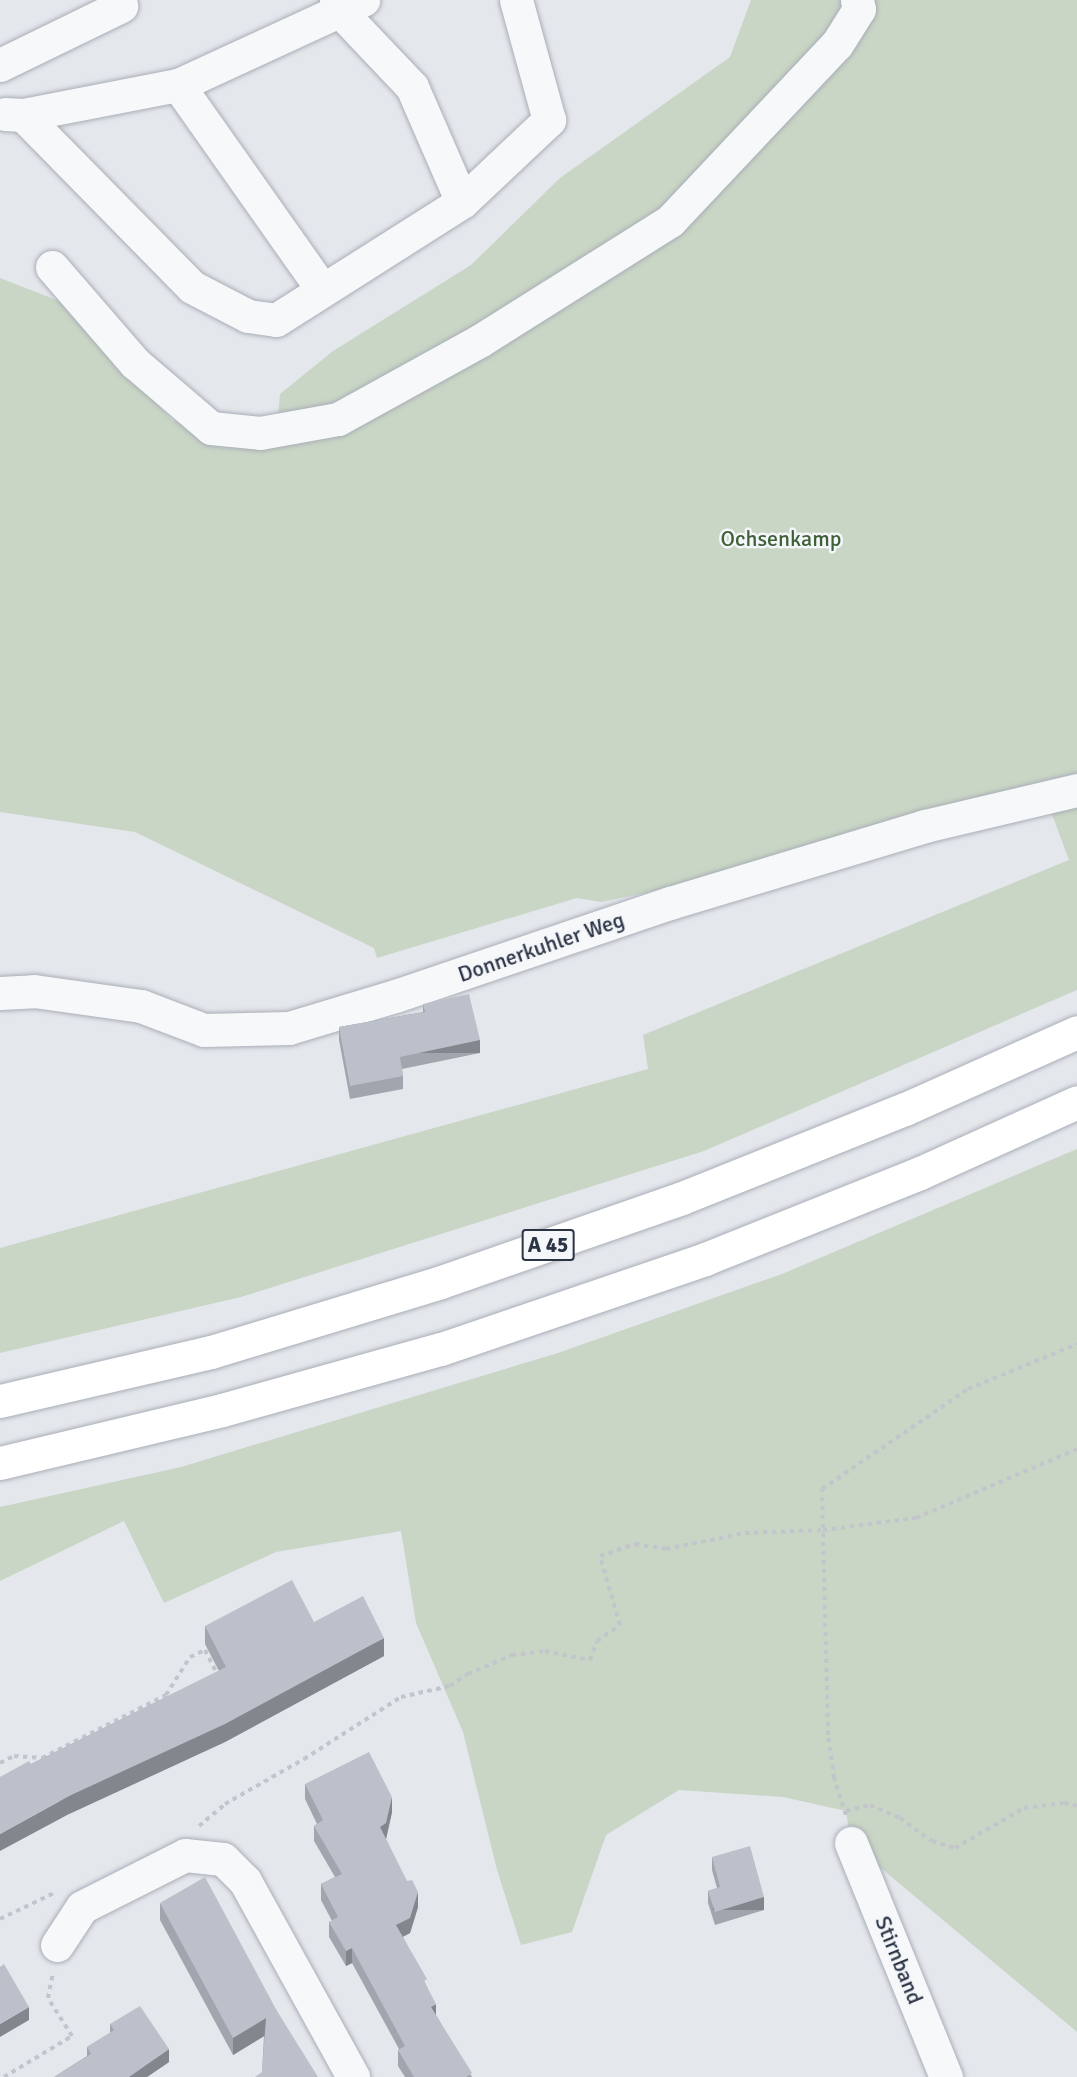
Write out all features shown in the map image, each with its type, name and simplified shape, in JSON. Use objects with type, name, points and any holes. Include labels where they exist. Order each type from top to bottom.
[{"type":"highway","name":"A 45","points":[[0,1401],[211,1352],[441,1282],[682,1198],[905,1109],[1077,1032]]},
{"type":"highway","points":[[0,1463],[211,1413],[441,1349],[716,1255],[920,1173],[1077,1102]]},
{"type":"street","points":[[11,114],[192,287],[248,316],[276,320],[462,202],[549,120],[516,0]]},
{"type":"street","points":[[52,267],[135,363],[211,428],[260,433],[338,419],[481,340],[670,220],[837,44],[859,9],[857,0]]},
{"type":"street","points":[[11,114],[178,85],[346,3],[412,87],[462,202]]},
{"type":"street","points":[[0,65],[121,6]]},
{"type":"street","points":[[178,85],[322,289]]},
{"type":"street","name":"Donnerkuhler Weg","points":[[0,993],[34,991],[141,1006],[204,1030],[289,1028],[398,995],[670,903],[902,832],[1077,790]]},
{"type":"street","name":"Stirnband","points":[[849,1834],[946,2077]]},
{"type":"street","points":[[57,1945],[82,1907],[185,1855],[222,1859],[245,1881],[353,2077]]},
{"type":"path","points":[[849,1834],[846,1811],[834,1778],[828,1735],[822,1489],[968,1389],[1077,1344]]},
{"type":"path","points":[[191,1834],[225,1804],[304,1759],[401,1697],[450,1686],[468,1674],[512,1655],[545,1651],[590,1660],[597,1641],[620,1625],[600,1556],[635,1544],[666,1549],[745,1533],[823,1530],[916,1518],[1077,1449]]},
{"type":"path","points":[[0,1763],[14,1756],[42,1758],[166,1695],[190,1657],[205,1650],[224,1687]]},
{"type":"path","points":[[219,1676],[223,1671]]},
{"type":"path","points":[[846,1811],[870,1805],[900,1818],[932,1841],[955,1848],[1024,1808],[1064,1803],[1077,1806]]},
{"type":"path","points":[[0,1919],[64,1888]]},
{"type":"path","points":[[4,2077],[72,2036],[48,1998],[57,1945]]},
{"type":"green space","name":"Ochsenkamp","points":[[751,0],[1077,0],[1077,990],[704,1151],[241,1297],[0,1353],[0,1248],[648,1069],[643,1035],[1069,860],[1050,809],[601,902],[577,898],[377,958],[374,948],[135,832],[0,812],[0,278],[59,301],[172,420],[233,443],[282,446],[278,417],[280,394],[333,351],[471,265],[560,178],[730,57]]},
{"type":"green space","points":[[1077,1149],[1077,2032],[851,1843],[846,1811],[783,1797],[679,1790],[606,1835],[572,1932],[521,1945],[497,1870],[463,1732],[416,1623],[401,1531],[276,1552],[164,1603],[124,1521],[0,1581],[0,1507],[181,1467],[558,1353],[782,1274]]},
{"type":"building","points":[[469,994],[480,1040],[400,1057],[403,1076],[350,1086],[339,1027],[425,1012],[423,1004]]},
{"type":"building","points":[[292,1580],[314,1622],[363,1596],[384,1638],[225,1724],[69,1796],[0,1834],[0,1777],[29,1761],[31,1764],[226,1667],[205,1626]]},
{"type":"building","points":[[369,1752],[392,1797],[386,1823],[380,1827],[407,1881],[412,1880],[418,1892],[410,1918],[396,1925],[427,1979],[424,1981],[436,2004],[431,2007],[472,2073],[466,2077],[414,2077],[398,2050],[405,2046],[352,1948],[346,1951],[329,1922],[338,1917],[321,1884],[342,1874],[314,1826],[323,1820],[305,1784]]},
{"type":"building","points":[[750,1846],[764,1897],[715,1912],[708,1891],[720,1887],[712,1857]]},
{"type":"building","points":[[205,1877],[277,2011],[318,2077],[255,2077],[262,2072],[266,2018],[233,2038],[160,1903]]},
{"type":"building","points":[[4,1964],[29,2007],[0,2024],[0,1967]]},
{"type":"building","points":[[140,2006],[169,2049],[129,2077],[54,2077],[91,2054],[87,2047],[114,2030],[110,2024]]}]
